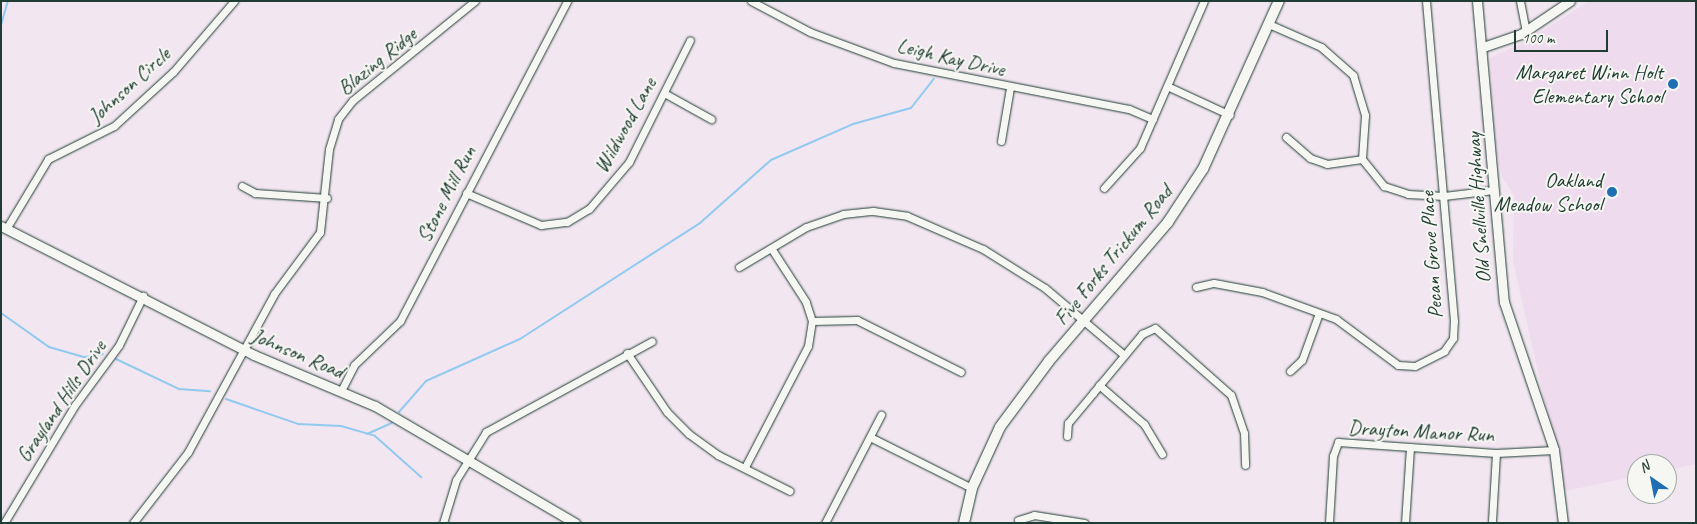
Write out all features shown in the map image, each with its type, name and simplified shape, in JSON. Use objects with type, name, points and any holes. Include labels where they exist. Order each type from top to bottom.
[{"type":"main road","name":"Five Forks Trickum Road","points":[[964,523],[972,488],[1000,427],[1083,322],[1186,198],[1230,115],[1279,1]]},
{"type":"street","name":"Johnson Circle","points":[[3,228],[42,166],[114,126],[173,72],[234,1]]},
{"type":"street","name":"Blazing Ridge","points":[[133,523],[188,452],[242,349],[285,276],[320,232],[327,198],[332,134],[345,109],[475,1]]},
{"type":"street","name":"Stone Mill Run","points":[[341,391],[354,365],[400,321],[567,1]]},
{"type":"street","name":"Leigh Kay Drive","points":[[751,1],[856,51],[1010,88],[1129,109],[1153,119]]},
{"type":"street","points":[[1104,188],[1133,158],[1153,119],[1204,1]]},
{"type":"street","name":"Pecan Grove Place","points":[[1196,287],[1214,283],[1262,292],[1336,319],[1398,365],[1415,366],[1444,351],[1453,338],[1454,321],[1426,1]]},
{"type":"street","name":"Old Snellville Highway","points":[[1477,1],[1483,47],[1504,302],[1554,450],[1563,523]]},
{"type":"street","points":[[1520,1],[1526,31]]},
{"type":"street","points":[[1483,47],[1526,31],[1570,1]]},
{"type":"street","points":[[1270,25],[1321,46],[1353,75],[1365,115],[1362,158],[1384,186],[1408,194],[1444,196],[1494,190]]},
{"type":"street","name":"Wildwood Lane","points":[[466,193],[526,222],[555,224],[578,216],[614,185],[664,93],[690,40]]},
{"type":"street","points":[[1167,86],[1230,115]]},
{"type":"street","points":[[1001,141],[1010,88]]},
{"type":"street","points":[[664,93],[711,119]]},
{"type":"street","points":[[1286,137],[1310,158],[1327,164],[1362,158]]},
{"type":"street","points":[[242,186],[254,193],[327,198]]},
{"type":"street","points":[[739,267],[806,227],[843,214],[874,211],[907,216],[983,249],[1045,288],[1124,355]]},
{"type":"street","name":"Johnson Road","points":[[3,228],[143,296],[242,349],[341,391],[575,523]]},
{"type":"street","points":[[746,467],[808,346],[812,322],[806,302],[771,248]]},
{"type":"street","name":"Grayland Hills Drive","points":[[4,523],[75,405],[119,345],[143,296]]},
{"type":"street","points":[[1290,371],[1302,360],[1319,313]]},
{"type":"street","points":[[812,322],[857,320],[961,372]]},
{"type":"street","points":[[1067,436],[1068,423],[1142,334],[1155,328],[1216,377],[1240,412],[1245,465]]},
{"type":"street","points":[[443,523],[452,489],[466,461],[486,432],[652,341]]},
{"type":"street","points":[[627,353],[667,412],[689,434],[718,455],[746,467],[790,491]]},
{"type":"street","points":[[1099,385],[1144,424],[1162,454]]},
{"type":"street","points":[[826,522],[881,416]]},
{"type":"street","points":[[870,437],[972,488]]},
{"type":"street","name":"Drayton Manor Run","points":[[1329,523],[1333,456],[1338,442],[1496,453],[1554,450]]},
{"type":"street","points":[[1405,523],[1410,447]]},
{"type":"street","points":[[1492,521],[1496,453]]},
{"type":"street","points":[[1018,520],[1034,515],[1084,523]]},
{"type":"shaded area","points":[[1589,1],[1696,1],[1696,464],[1677,468],[1677,454],[1627,454],[1627,478],[1565,491],[1513,261],[1514,195],[1502,177],[1495,144],[1490,58],[1530,39]]},
{"type":"waterway","points":[[1,25],[8,1]]},
{"type":"waterway","points":[[399,412],[426,381],[520,339],[700,223],[771,160],[853,124],[911,108],[934,79]]},
{"type":"waterway","points":[[1,313],[49,347],[85,357],[103,354]]},
{"type":"waterway","points":[[116,359],[179,389],[210,391]]},
{"type":"waterway","points":[[226,399],[298,424],[341,426],[375,436],[421,477]]},
{"type":"waterway","points":[[367,434],[392,423]]},
{"type":"place","name":"Margaret Winn Holt Elementary School","points":[[1673,84]]},
{"type":"place","name":"Oakland Meadow School","points":[[1612,192]]}]
